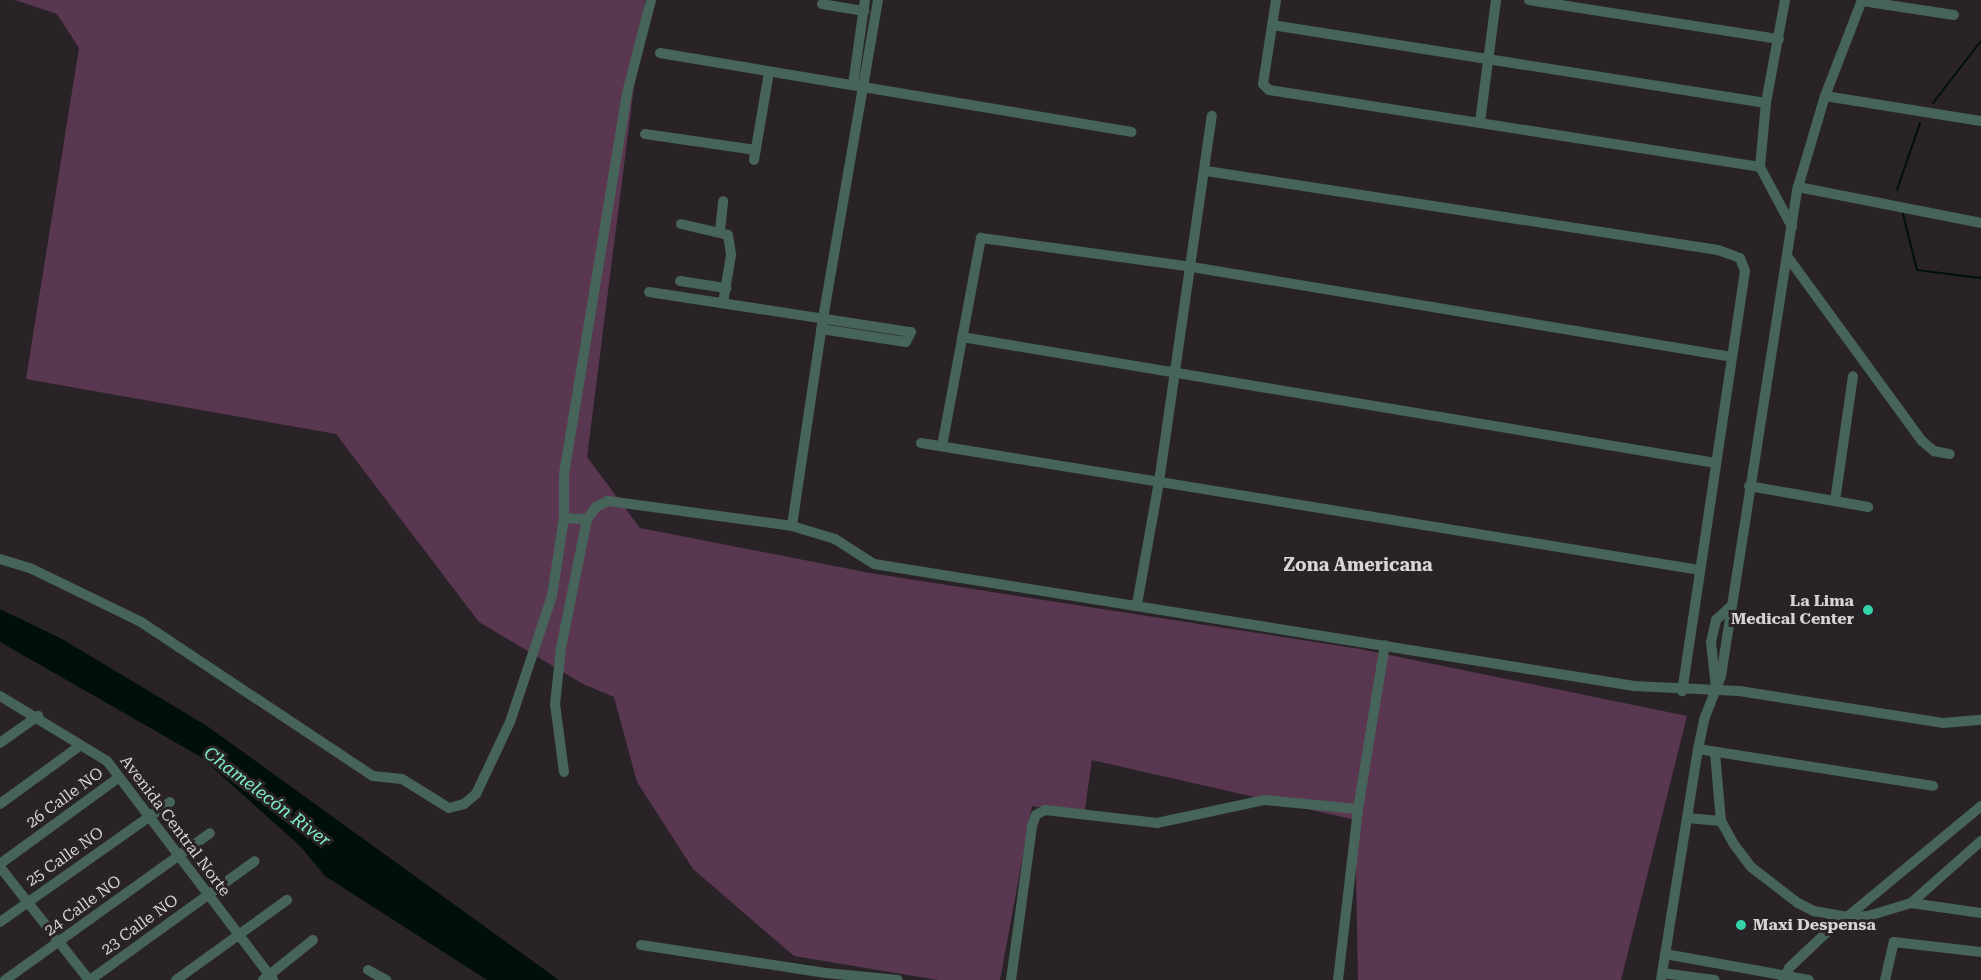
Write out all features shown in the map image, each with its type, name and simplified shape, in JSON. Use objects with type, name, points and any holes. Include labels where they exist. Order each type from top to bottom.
[{"type":"street","points":[[0,559],[30,568],[141,622],[373,776],[402,779],[449,808],[464,804],[476,794],[510,722],[552,596],[564,518],[564,474],[602,237],[627,93],[651,0]]},
{"type":"street","points":[[857,86],[878,0]]},
{"type":"street","points":[[1276,0],[1263,84],[1269,90],[1760,167]]},
{"type":"street","points":[[1480,122],[1496,0]]},
{"type":"street","points":[[1529,0],[1779,39]]},
{"type":"street","points":[[1785,0],[1766,103],[1760,167],[1792,227]]},
{"type":"street","points":[[1720,964],[1716,980],[1662,976],[1698,749],[1705,717],[1716,691],[1798,187],[1825,96],[1862,1],[1954,15]]},
{"type":"street","points":[[792,526],[857,86],[865,5],[822,4]]},
{"type":"street","points":[[1272,25],[1766,103]]},
{"type":"street","points":[[660,53],[1131,132]]},
{"type":"street","points":[[645,134],[755,155],[769,72]]},
{"type":"street","points":[[1825,96],[1981,121]]},
{"type":"street","points":[[1137,604],[1176,373],[1212,116]]},
{"type":"street","points":[[1206,171],[1729,254],[1740,258],[1745,271],[1682,691]]},
{"type":"street","points":[[1798,187],[1981,223]]},
{"type":"street","points":[[720,231],[723,201]]},
{"type":"street","points":[[681,224],[720,231],[728,235],[731,255],[723,303]]},
{"type":"street","points":[[942,446],[981,238],[1192,267],[1732,357]]},
{"type":"street","points":[[1786,256],[1922,441],[1934,452],[1950,454]]},
{"type":"street","points":[[680,281],[726,288]]},
{"type":"street","points":[[649,292],[723,303],[906,342],[911,333],[822,323]]},
{"type":"street","points":[[962,337],[1716,463]]},
{"type":"street","points":[[1835,501],[1853,376]]},
{"type":"street","points":[[921,442],[1699,570]]},
{"type":"street","points":[[1749,486],[1868,507]]},
{"type":"street","points":[[564,771],[555,704],[569,596],[587,519],[596,507],[608,501],[792,526],[835,539],[874,564],[1682,691],[1739,691],[1943,723],[1981,720]]},
{"type":"street","points":[[564,518],[587,519]]},
{"type":"street","points":[[1338,980],[1358,810],[1385,645]]},
{"type":"street","name":"Avenida Central Norte","points":[[0,696],[38,716],[107,761],[148,818],[208,894],[268,978]]},
{"type":"street","points":[[0,743],[38,716]]},
{"type":"street","points":[[0,804],[81,745]]},
{"type":"street","points":[[1698,749],[1933,786]]},
{"type":"street","points":[[1715,753],[1721,821],[1751,867],[1779,892],[1814,911],[1833,917],[1868,916],[1911,903],[1981,841]]},
{"type":"street","name":"26 Calle NO","points":[[0,866],[118,778]]},
{"type":"street","points":[[1011,980],[1032,826],[1036,815],[1045,810],[1157,824],[1264,800],[1358,810]]},
{"type":"street","name":"25 Calle NO","points":[[0,922],[170,801]]},
{"type":"street","points":[[1847,917],[1981,806]]},
{"type":"street","points":[[1687,818],[1721,821]]},
{"type":"street","name":"24 Calle NO","points":[[5,980],[210,833]]},
{"type":"street","name":"23 Calle NO","points":[[89,980],[255,861]]},
{"type":"street","points":[[0,866],[89,980]]},
{"type":"street","points":[[176,980],[287,900]]},
{"type":"street","points":[[1911,903],[1981,913]]},
{"type":"street","points":[[1784,978],[1815,947],[1833,917]]},
{"type":"street","points":[[268,978],[313,940]]},
{"type":"street","points":[[1885,980],[1894,942],[1981,952]]},
{"type":"street","points":[[641,945],[826,973],[898,980]]},
{"type":"street","points":[[1665,954],[1784,978],[1809,980]]},
{"type":"street","points":[[368,970],[386,980]]},
{"type":"shaded area","points":[[15,0],[645,0],[587,457],[640,528],[870,573],[1360,649],[1687,716],[1621,980],[1358,980],[1355,820],[1092,760],[1084,815],[1032,806],[1000,980],[938,980],[794,956],[693,869],[637,782],[614,697],[583,684],[479,622],[336,434],[26,379],[79,48],[57,14]]},
{"type":"water","name":"Chamelecón River","points":[[0,609],[62,639],[207,726],[559,980],[487,980],[325,876],[300,846],[201,757],[0,642]]},
{"type":"waterway","points":[[1933,103],[1981,41]]},
{"type":"waterway","points":[[1897,190],[1920,123]]},
{"type":"waterway","points":[[1903,214],[1917,270],[1981,278]]},
{"type":"place","name":"La Lima Medical Center","points":[[1868,610]]},
{"type":"place","name":"Maxi Despensa","points":[[1741,925]]},
{"type":"district","name":"Zona Americana","points":[[1358,565]]}]
